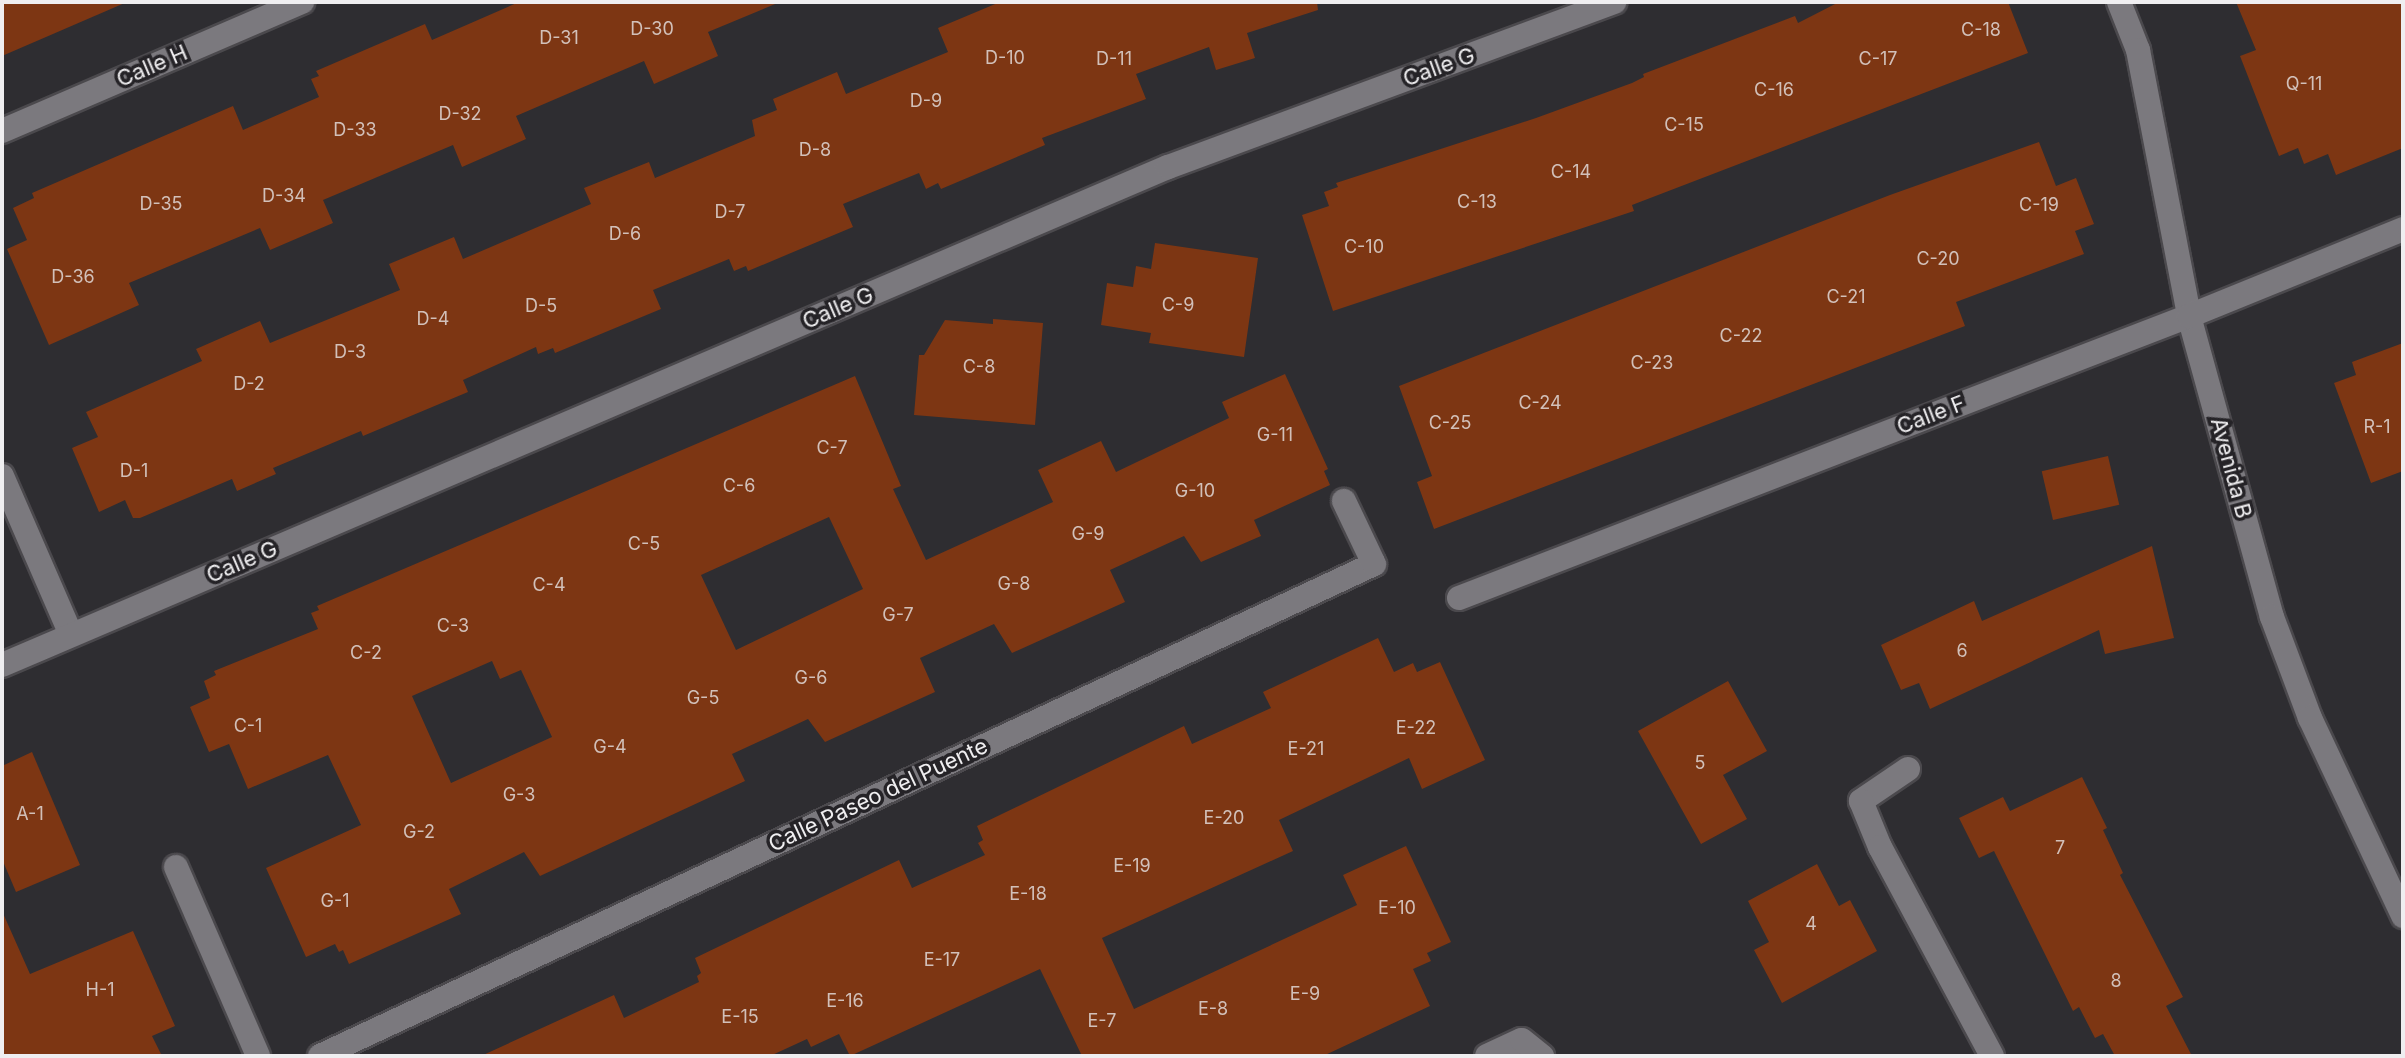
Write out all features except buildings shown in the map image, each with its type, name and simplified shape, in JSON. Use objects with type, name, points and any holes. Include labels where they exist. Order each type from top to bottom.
[{"type":"street","name":"Calle H","points":[[2,131],[302,2]]},
{"type":"street","name":"Calle G","points":[[2,665],[1168,167],[1614,2]]},
{"type":"street","name":"Avenida B","points":[[2119,2],[2138,50],[2189,316],[2272,617],[2310,718],[2403,916]]},
{"type":"street","name":"Calle F","points":[[1459,598],[2189,316],[2403,229]]},
{"type":"street","points":[[2,476],[71,635]]},
{"type":"street","name":"Calle Paseo del Puente","points":[[320,1056],[1374,564],[1344,501]]},
{"type":"street","points":[[1908,769],[1861,801],[1880,847],[1992,1056]]},
{"type":"street","points":[[176,867],[258,1056]]},
{"type":"street","points":[[1487,1056],[1522,1040],[1542,1056]]}]
